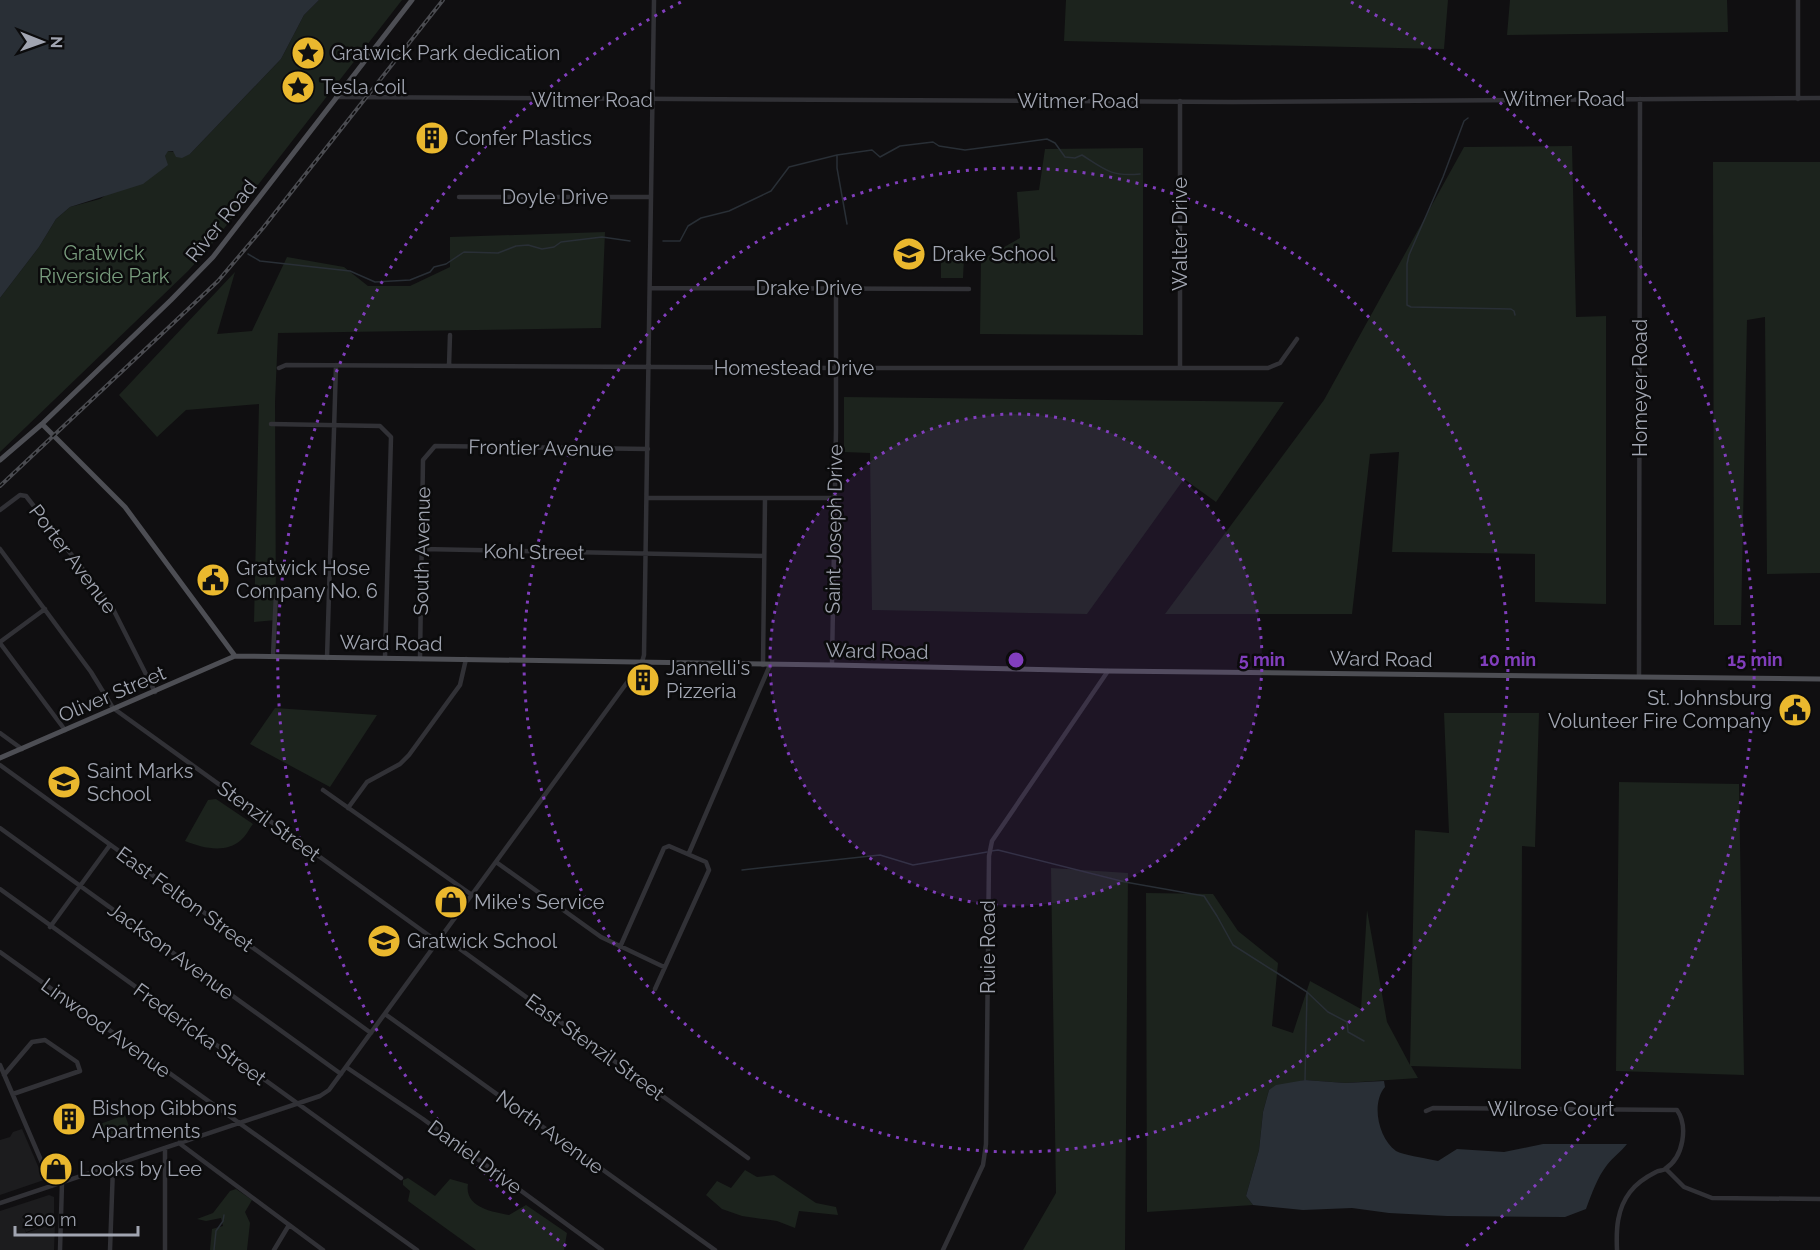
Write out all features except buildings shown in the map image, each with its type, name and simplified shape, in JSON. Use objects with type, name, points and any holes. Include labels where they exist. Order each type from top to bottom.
[{"type":"main road","name":"River Road","points":[[0,460],[42,424],[213,257],[412,0]]},
{"type":"main road","points":[[42,424],[126,507],[235,656]]},
{"type":"main road","name":"Ward Road","points":[[235,656],[1108,671],[1820,679]]},
{"type":"main road","name":"Oliver Street","points":[[0,758],[235,656]]},
{"type":"street","points":[[1,1201],[113,1167],[320,1096],[329,1090],[642,662],[644,655],[648,449],[654,0]]},
{"type":"street","points":[[1798,0],[1798,99]]},
{"type":"street","name":"Witmer Road","points":[[336,97],[1180,101],[1820,98]]},
{"type":"street","name":"Homeyer Road","points":[[1639,676],[1640,99]]},
{"type":"street","name":"Walter Drive","points":[[1179,367],[1180,101]]},
{"type":"street","name":"Doyle Drive","points":[[459,197],[651,197]]},
{"type":"street","name":"Drake Drive","points":[[650,288],[969,289]]},
{"type":"street","name":"Saint Joseph Drive","points":[[832,665],[837,368],[836,288]]},
{"type":"street","points":[[449,366],[450,335]]},
{"type":"street","name":"Homestead Drive","points":[[279,368],[286,365],[336,365],[1268,368],[1280,363],[1297,339]]},
{"type":"street","points":[[327,658],[336,365]]},
{"type":"street","points":[[271,424],[380,426],[391,437],[386,658]]},
{"type":"street","name":"Frontier Avenue","points":[[435,446],[648,449]]},
{"type":"street","name":"South Avenue","points":[[420,659],[423,460],[435,446]]},
{"type":"street","name":"Porter Avenue","points":[[0,510],[20,495],[26,496],[112,607],[155,692]]},
{"type":"street","points":[[647,498],[834,498]]},
{"type":"street","points":[[763,665],[765,499]]},
{"type":"street","name":"Stenzil Street","points":[[0,549],[91,672],[113,708],[438,942]]},
{"type":"street","name":"Kohl Street","points":[[422,549],[764,556]]},
{"type":"street","points":[[273,656],[276,594]]},
{"type":"street","points":[[45,609],[0,642],[65,730]]},
{"type":"street","points":[[348,808],[367,782],[400,764],[410,755],[460,685],[466,659]]},
{"type":"street","points":[[689,853],[770,665]]},
{"type":"street","name":"Ruie Road","points":[[943,1250],[983,1165],[986,1144],[988,856],[992,841],[1108,671]]},
{"type":"street","points":[[0,733],[22,748]]},
{"type":"street","name":"East Felton Street","points":[[0,765],[371,1033]]},
{"type":"street","points":[[323,790],[471,896]]},
{"type":"street","name":"Jackson Avenue","points":[[0,828],[341,1074]]},
{"type":"street","points":[[50,927],[110,845]]},
{"type":"street","points":[[620,947],[664,848],[669,846],[706,862],[708,870],[655,989]]},
{"type":"street","points":[[496,861],[601,937],[664,967]]},
{"type":"street","name":"Fredericka Street","points":[[0,889],[401,1178]]},
{"type":"street","name":"East Stenzil Street","points":[[442,936],[748,1158]]},
{"type":"street","name":"Linwood Avenue","points":[[0,952],[417,1250]]},
{"type":"street","name":"North Avenue","points":[[385,1014],[715,1250]]},
{"type":"street","points":[[4,1075],[32,1042],[45,1040],[77,1062],[80,1071],[13,1094]]},
{"type":"street","points":[[0,1065],[52,1186]]},
{"type":"street","name":"Daniel Drive","points":[[346,1067],[423,1119],[602,1250]]},
{"type":"street","name":"Wilrose Court","points":[[1426,1111],[1434,1108],[1677,1110],[1683,1118],[1683,1141],[1677,1155],[1666,1169]]},
{"type":"street","points":[[179,1143],[323,1250]]},
{"type":"street","points":[[165,1148],[165,1250]]},
{"type":"street","points":[[110,1250],[113,1167]]},
{"type":"street","points":[[1617,1250],[1616,1230],[1620,1209],[1625,1200],[1636,1185],[1656,1172],[1666,1169],[1684,1187],[1712,1198],[1820,1199]]},
{"type":"street","points":[[60,1250],[62,1183]]},
{"type":"street","points":[[274,1250],[289,1226]]},
{"type":"shaded area","points":[[0,0],[319,0],[304,15],[281,59],[190,154],[182,158],[176,157],[173,151],[168,151],[165,156],[168,165],[143,184],[70,207],[56,219],[39,247],[0,298]]},
{"type":"shaded area","points":[[1305,1080],[1345,1083],[1384,1081],[1385,1087],[1378,1102],[1378,1111],[1385,1138],[1396,1151],[1438,1161],[1457,1149],[1504,1152],[1543,1144],[1627,1144],[1603,1170],[1586,1209],[1565,1217],[1447,1216],[1389,1213],[1352,1208],[1303,1210],[1253,1205],[1246,1196],[1259,1150],[1263,1112],[1269,1090],[1276,1085]]},
{"type":"shaded area","points":[[22,1129],[44,1180],[0,1195],[0,1140]]},
{"type":"shaded area","points":[[49,1195],[54,1197],[54,1222],[26,1232],[20,1217],[26,1233],[55,1223],[54,1250],[0,1250],[0,1211]]},
{"type":"green space","name":"Gratwick Riverside Park","points":[[319,0],[402,0],[208,249],[0,452],[0,298],[39,247],[56,219],[70,207],[100,199],[165,156],[167,151],[190,154],[281,59],[304,15]]},
{"type":"green space","points":[[1066,0],[1448,0],[1444,49],[1064,41]]},
{"type":"green space","points":[[1510,0],[1727,0],[1728,32],[1507,35]]},
{"type":"green space","points":[[1572,146],[1576,317],[1606,316],[1606,604],[1535,602],[1535,554],[1392,552],[1399,452],[1370,454],[1352,614],[1165,614],[1324,400],[1464,147]]},
{"type":"green space","points":[[1143,148],[1143,335],[980,334],[981,260],[1020,238],[1017,192],[1039,190],[1045,149]]},
{"type":"green space","points":[[1713,162],[1820,162],[1820,573],[1767,574],[1765,317],[1747,320],[1741,625],[1714,625]]},
{"type":"green space","points":[[605,232],[601,328],[278,333],[275,402],[276,620],[254,622],[259,404],[186,410],[157,437],[119,395],[235,272],[217,334],[252,331],[287,257],[344,267],[368,286],[410,286],[450,267],[450,237]]},
{"type":"green space","points":[[941,258],[964,258],[963,278],[941,278]]},
{"type":"green space","points":[[844,397],[1284,402],[1216,502],[1184,479],[1087,614],[872,610],[870,453],[844,452]]},
{"type":"green space","points":[[275,708],[377,715],[330,787],[250,744]]},
{"type":"green space","points":[[1444,713],[1539,713],[1535,847],[1522,846],[1521,1069],[1411,1066],[1418,1078],[1345,1083],[1305,1080],[1269,1090],[1263,1112],[1259,1150],[1246,1196],[1253,1205],[1147,1212],[1146,893],[1213,894],[1238,931],[1278,963],[1272,1026],[1293,1033],[1310,981],[1361,1009],[1367,910],[1387,1022],[1410,1065],[1415,830],[1449,833]]},
{"type":"green space","points":[[1619,782],[1739,784],[1744,1075],[1616,1071]]},
{"type":"green space","points":[[216,799],[253,824],[246,834],[235,844],[221,848],[199,846],[185,841],[208,800]]},
{"type":"green space","points":[[1051,868],[1128,873],[1125,1250],[1023,1250],[1056,1193]]},
{"type":"green space","points":[[125,1115],[130,1129],[104,1138],[100,1124]]},
{"type":"green space","points":[[745,1170],[757,1177],[774,1175],[816,1203],[836,1207],[838,1215],[799,1211],[795,1228],[777,1221],[742,1216],[722,1209],[706,1195],[717,1181],[731,1188]]},
{"type":"green space","points":[[408,1178],[435,1196],[450,1179],[468,1184],[470,1198],[481,1207],[495,1212],[509,1215],[526,1205],[567,1233],[564,1250],[476,1250],[408,1201],[410,1191],[403,1185],[403,1180]]},
{"type":"green space","points":[[236,1189],[252,1200],[245,1212],[250,1223],[247,1250],[210,1250],[212,1229],[223,1226],[221,1218],[206,1221],[197,1219],[213,1213],[230,1191]]},
{"type":"waterway","points":[[1468,118],[1464,121],[1443,177],[1409,255],[1407,305],[1411,307],[1511,309],[1515,315]]},
{"type":"waterway","points":[[663,241],[680,241],[688,226],[701,218],[729,211],[771,191],[789,167],[837,155],[872,150],[880,157],[900,146],[933,142],[939,146],[965,150],[1047,139],[1055,143],[1065,157],[1075,158],[1082,155],[1115,173],[1140,174]]},
{"type":"waterway","points":[[837,155],[837,168],[847,224]]},
{"type":"waterway","points":[[248,254],[260,261],[350,271],[375,282],[410,280],[430,272],[434,267],[446,264],[464,252],[498,253],[516,246],[528,245],[542,249],[554,247],[561,242],[602,237],[630,241]]},
{"type":"waterway","points":[[991,851],[998,850],[1125,882],[1204,896],[1233,945],[1307,992],[1328,1012],[1347,1022],[1348,1032],[1364,1041]]},
{"type":"waterway","points":[[742,870],[880,855],[913,865],[987,852]]},
{"type":"waterway","points":[[1305,1080],[1307,993]]},
{"type":"waterway","points":[[214,1250],[216,1231],[224,1215]]},
{"type":"railway","points":[[0,486],[218,281],[263,228],[443,0]]},
{"type":"place","name":"Gratwick Park dedication","points":[[308,53]]},
{"type":"place","name":"Tesla coil","points":[[298,87]]},
{"type":"place","name":"Confer Plastics","points":[[432,138]]},
{"type":"place","name":"Drake School","points":[[909,254]]},
{"type":"place","name":"Gratwick Hose Company No. 6","points":[[213,580]]},
{"type":"place","name":"Jannelli's Pizzeria","points":[[643,680]]},
{"type":"place","name":"St. Johnsburg Volunteer Fire Company","points":[[1795,710]]},
{"type":"place","name":"Saint Marks School","points":[[64,782]]},
{"type":"place","name":"Mike's Service","points":[[451,902]]},
{"type":"place","name":"Gratwick School","points":[[384,941]]},
{"type":"place","name":"Bishop Gibbons Apartments","points":[[69,1119]]},
{"type":"place","name":"Looks by Lee","points":[[56,1169]]}]
